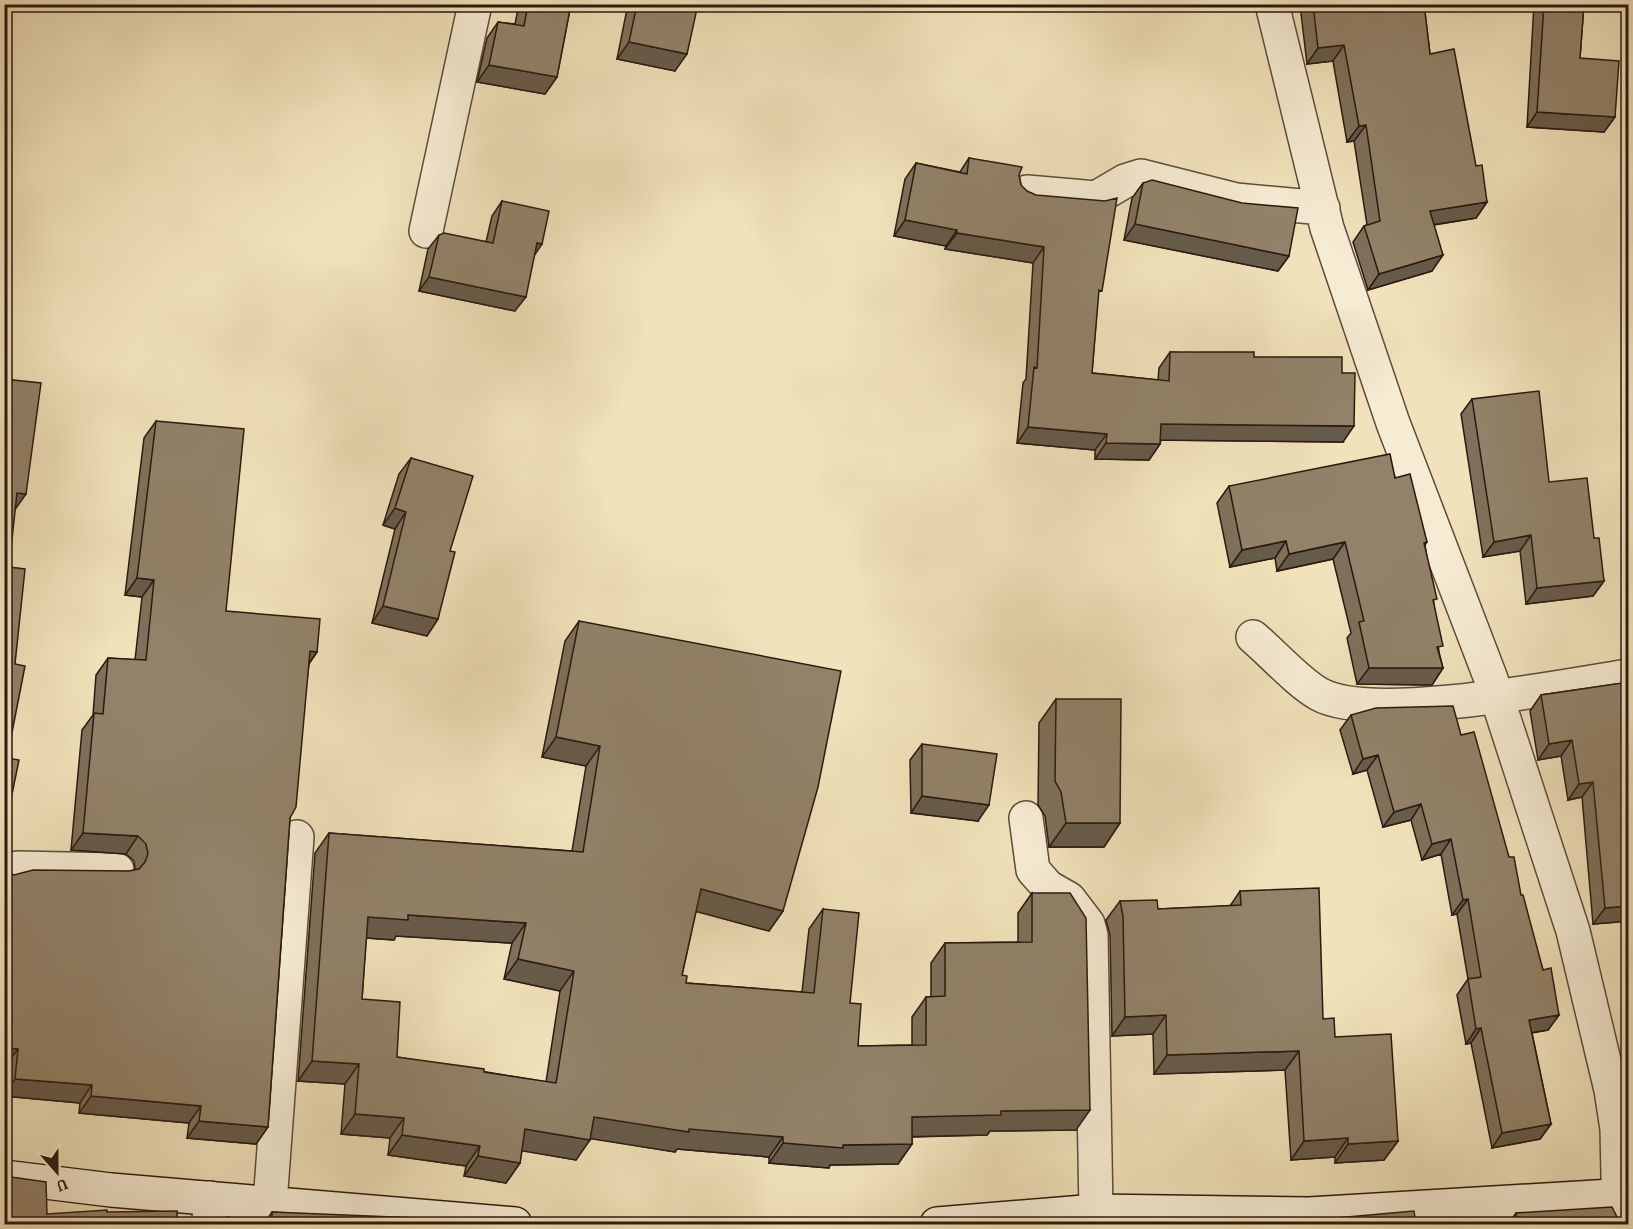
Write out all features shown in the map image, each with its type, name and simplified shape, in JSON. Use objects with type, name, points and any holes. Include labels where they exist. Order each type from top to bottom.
[{"type":"street","points":[[426,231],[475,4]]},
{"type":"street","points":[[937,1224],[1096,1211],[1309,1214],[1622,1205],[1617,1129],[1611,1090],[1576,943],[1496,695],[1393,423],[1327,228],[1272,4]]},
{"type":"street","points":[[1027,192],[1096,198],[1125,181],[1141,176],[1236,200],[1323,208]]},
{"type":"street","points":[[1253,637],[1319,694],[1345,704],[1373,706],[1415,704],[1629,676]]},
{"type":"street","points":[[1026,818],[1033,870],[1047,887],[1069,899],[1088,924],[1091,935],[1096,1211]]},
{"type":"street","points":[[270,1203],[297,837]]},
{"type":"street","points":[[4,874],[17,868],[117,870]]},
{"type":"street","points":[[4,1177],[111,1191],[210,1211],[270,1203],[474,1223],[515,1224]]},
{"type":"building","points":[[528,4],[571,4],[557,77],[489,65],[498,22],[524,26]]},
{"type":"building","points":[[637,4],[698,4],[687,54],[629,42]]},
{"type":"building","points":[[1313,4],[1424,4],[1430,54],[1454,49],[1476,166],[1482,165],[1487,202],[1430,211],[1443,255],[1379,274],[1364,226],[1380,221],[1366,125],[1359,126],[1344,45],[1318,48]]},
{"type":"building","points":[[1544,4],[1584,4],[1580,58],[1619,61],[1615,117],[1537,112]]},
{"type":"building","points":[[969,158],[1022,167],[1019,175],[1021,185],[1036,195],[1105,201],[1117,198],[1102,291],[1099,290],[1092,373],[1169,381],[1170,352],[1254,352],[1254,357],[1342,357],[1342,373],[1355,373],[1354,426],[1161,424],[1160,444],[1106,443],[1107,434],[1028,427],[1034,367],[1037,368],[1044,247],[957,233],[957,230],[905,220],[916,163],[967,174]]},
{"type":"building","points":[[1152,180],[1242,203],[1298,208],[1289,256],[1135,224],[1143,183]]},
{"type":"building","points":[[502,201],[549,211],[542,244],[537,243],[526,297],[429,277],[439,235],[444,233],[493,243]]},
{"type":"building","points":[[4,379],[41,383],[26,494],[17,493],[9,567],[25,569],[15,664],[25,666],[7,758],[19,760],[4,833]]},
{"type":"building","points":[[1539,391],[1549,482],[1587,478],[1594,538],[1599,538],[1604,581],[1537,588],[1531,535],[1494,542],[1472,399]]},
{"type":"building","points":[[156,421],[244,429],[226,611],[320,619],[317,652],[310,651],[296,807],[290,818],[268,1127],[199,1121],[201,1106],[91,1096],[92,1085],[15,1079],[18,1049],[4,1048],[4,871],[14,875],[33,870],[129,871],[139,869],[148,854],[146,844],[138,836],[83,833],[94,713],[103,714],[108,658],[146,660],[154,580],[137,578]]},
{"type":"building","points":[[1390,454],[1395,478],[1410,474],[1427,542],[1424,543],[1437,599],[1433,600],[1443,646],[1437,647],[1443,668],[1369,668],[1359,622],[1364,621],[1345,542],[1289,554],[1286,541],[1242,550],[1229,486]]},
{"type":"building","points":[[411,458],[473,476],[450,551],[455,552],[438,619],[383,606],[406,512],[395,508]]},
{"type":"building","points":[[579,621],[841,671],[818,787],[783,911],[701,889],[682,975],[687,976],[686,983],[814,993],[823,909],[859,913],[850,1003],[861,1004],[858,1046],[926,1045],[926,997],[945,996],[945,943],[1032,942],[1032,893],[1070,893],[1086,918],[1090,1110],[1001,1111],[1001,1115],[912,1117],[912,1144],[843,1145],[843,1148],[783,1143],[783,1137],[689,1129],[689,1132],[594,1117],[590,1140],[525,1129],[520,1163],[478,1156],[480,1146],[402,1135],[404,1118],[355,1114],[359,1064],[312,1061],[329,833],[583,852],[600,746],[556,737]],"holes":[[[408,915],[526,923],[518,959],[574,971],[556,1083],[484,1072],[484,1069],[397,1057],[400,1002],[362,999],[368,917],[408,920]]]},
{"type":"building","points":[[1629,682],[1629,906],[1605,908],[1593,782],[1579,784],[1572,740],[1549,744],[1541,695]]},
{"type":"building","points":[[1056,699],[1121,699],[1120,823],[1066,823],[1061,792],[1055,781]]},
{"type":"building","points":[[1453,706],[1461,735],[1474,732],[1509,857],[1514,857],[1521,895],[1523,895],[1543,970],[1551,968],[1559,1015],[1529,1020],[1551,1124],[1502,1133],[1481,1028],[1476,1029],[1468,979],[1481,977],[1468,899],[1463,900],[1451,839],[1432,844],[1421,804],[1394,812],[1378,755],[1363,759],[1351,715],[1376,708]]},
{"type":"building","points":[[922,744],[997,754],[989,805],[922,796]]},
{"type":"building","points":[[1319,888],[1323,1019],[1334,1018],[1335,1037],[1391,1034],[1398,1141],[1348,1144],[1348,1138],[1304,1141],[1299,1051],[1167,1055],[1166,1015],[1125,1017],[1123,916],[1120,901],[1157,900],[1158,909],[1241,905],[1240,891]]},
{"type":"building","points":[[4,1177],[46,1182],[47,1214],[107,1210],[107,1212],[177,1211],[177,1224],[4,1224]]},
{"type":"building","points":[[1612,1207],[1619,1224],[1517,1224],[1516,1213]]},
{"type":"building","points":[[1414,1211],[1416,1224],[1266,1224]]},
{"type":"building","points":[[272,1212],[466,1220],[466,1224],[272,1224]]}]
